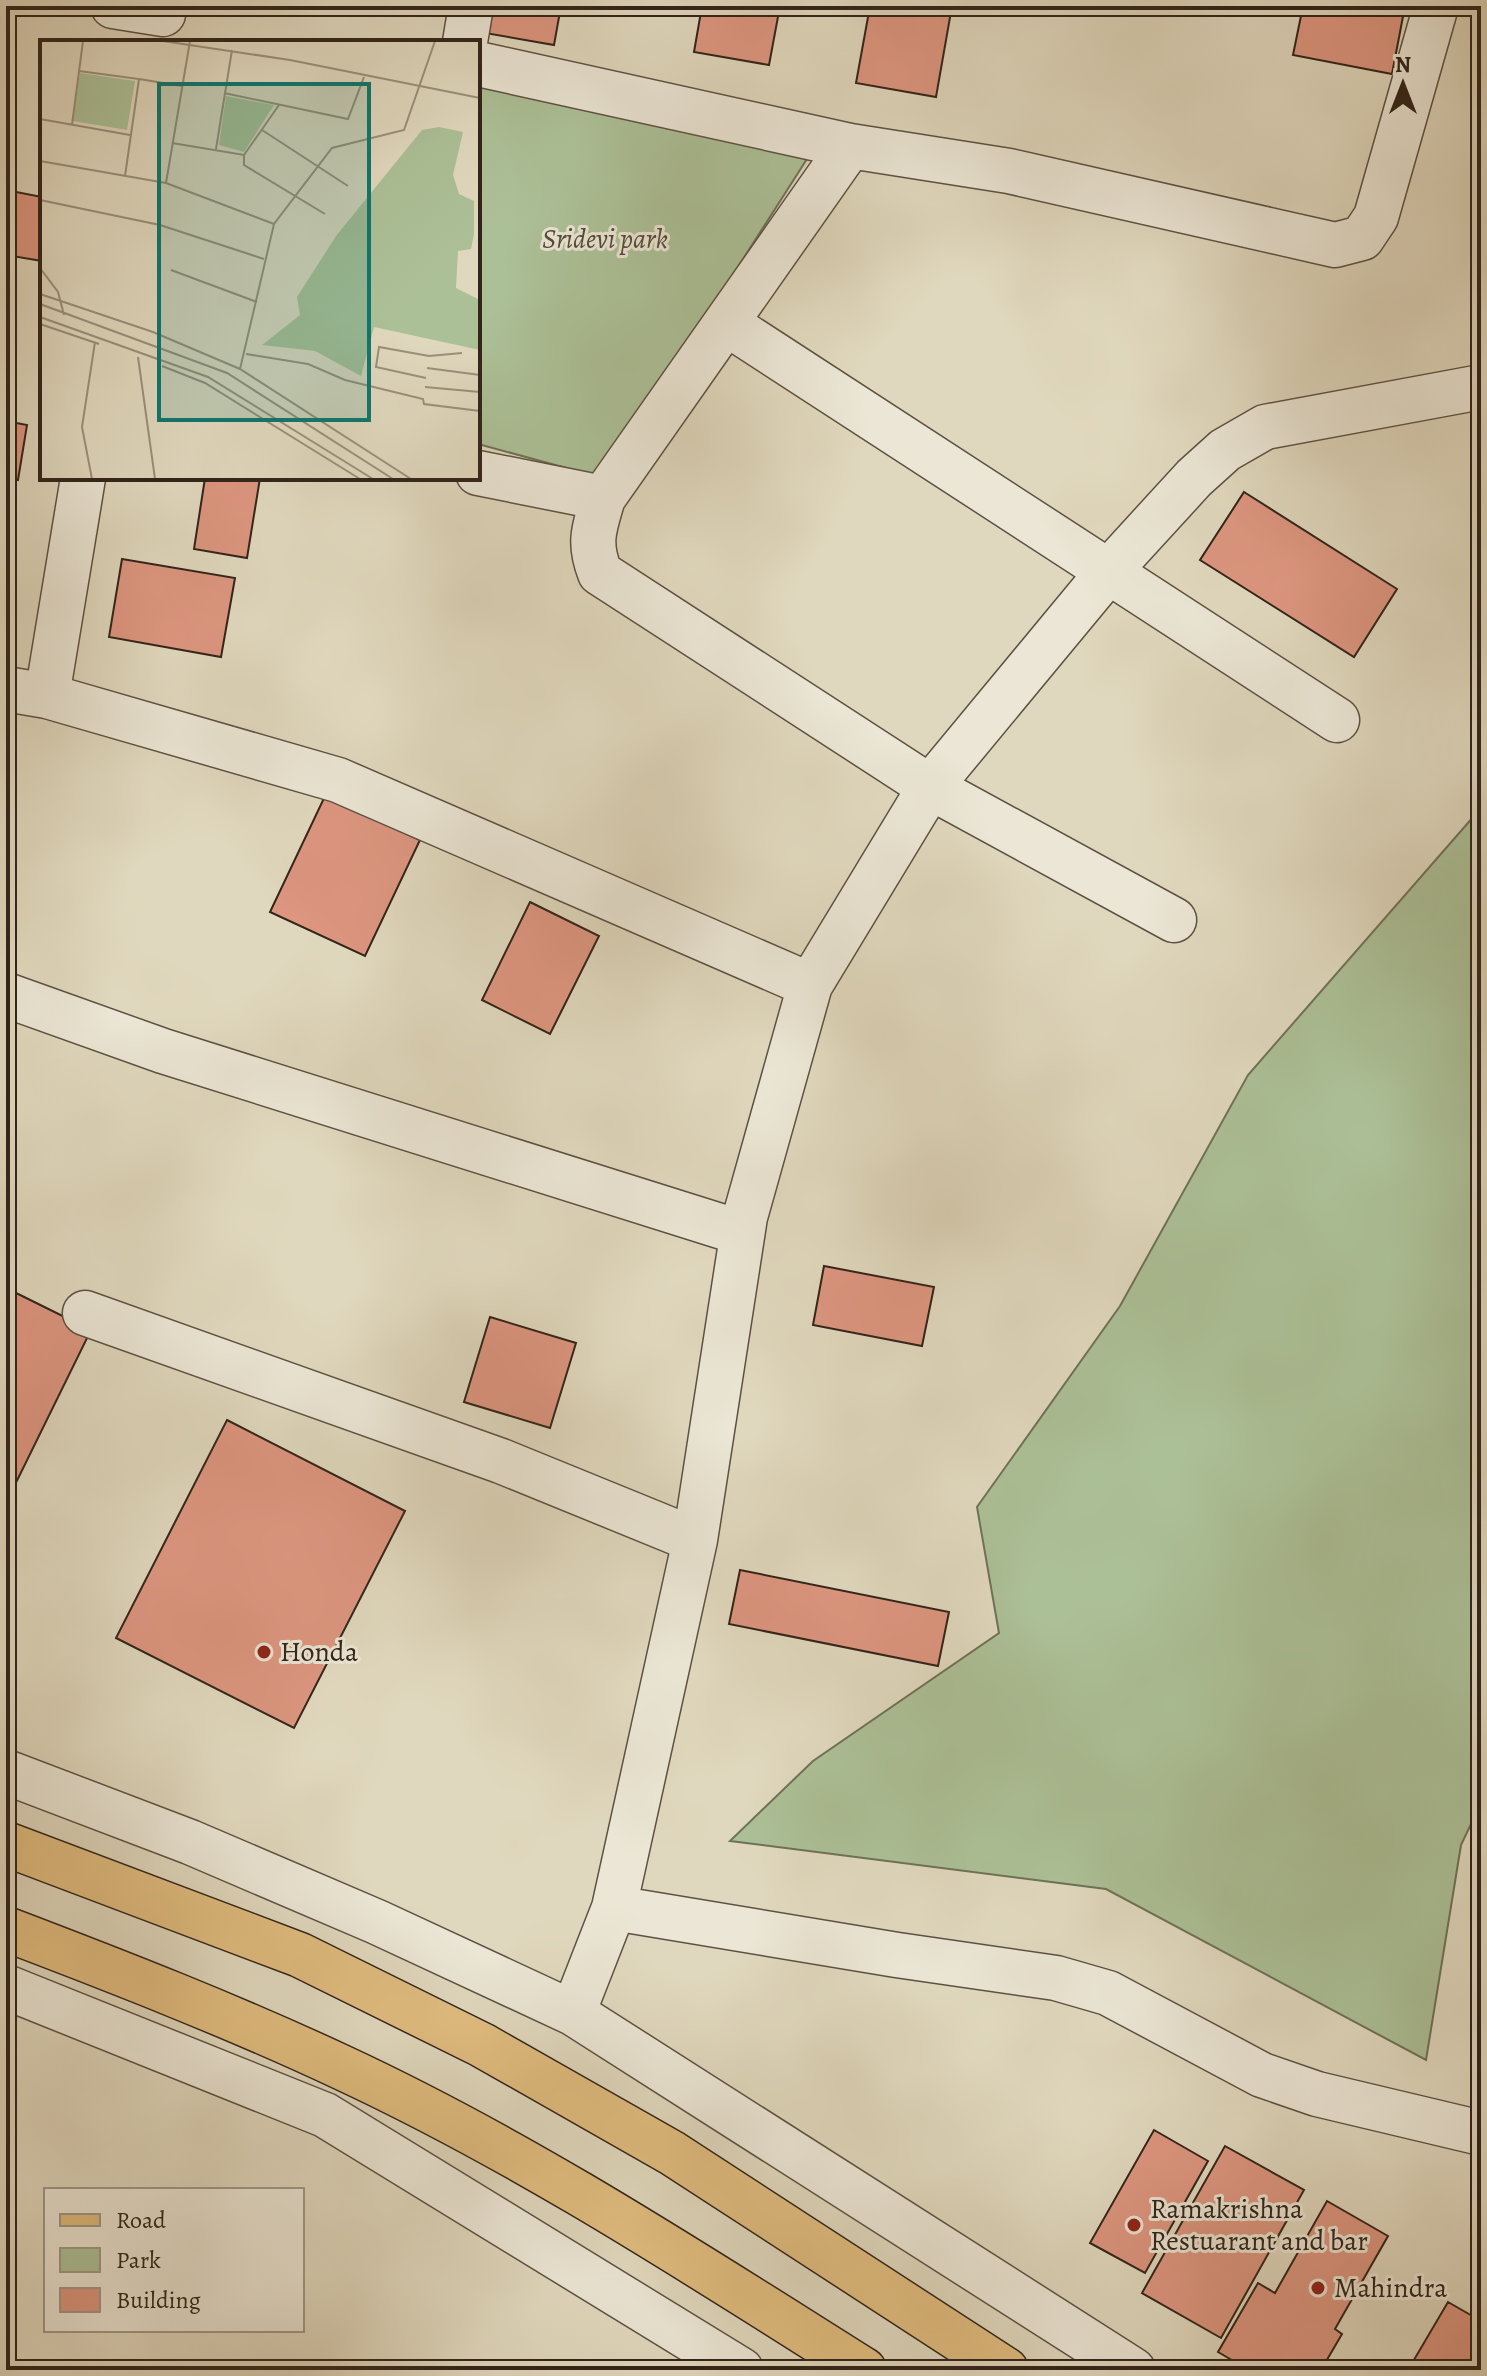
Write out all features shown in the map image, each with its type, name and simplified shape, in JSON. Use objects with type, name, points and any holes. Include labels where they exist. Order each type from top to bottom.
[{"type":"main road","points":[[6,1844],[300,1955],[482,2045],[672,2153],[1006,2370]]},
{"type":"main road","points":[[6,1929],[96,1963],[343,2068],[480,2139],[644,2232],[864,2370]]},
{"type":"street","points":[[113,6],[162,21]]},
{"type":"street","points":[[465,40],[471,6]]},
{"type":"street","points":[[480,64],[850,146],[1009,171],[1335,245],[1362,238],[1376,217],[1436,6]]},
{"type":"street","points":[[850,146],[603,498],[594,529],[592,553],[600,573],[930,787],[1174,920]]},
{"type":"street","points":[[726,323],[1337,720]]},
{"type":"street","points":[[573,2013],[614,1908],[695,1540],[742,1233],[810,985],[930,787],[1108,572],[1194,478],[1225,450],[1265,427],[1481,387]]},
{"type":"street","points":[[480,473],[603,498]]},
{"type":"street","points":[[82,480],[27,692],[338,780],[810,985]]},
{"type":"street","points":[[6,995],[163,1051],[742,1233]]},
{"type":"street","points":[[85,1313],[501,1461],[695,1540]]},
{"type":"street","points":[[6,1772],[190,1842],[377,1922],[573,2013],[1133,2370]]},
{"type":"street","points":[[614,1908],[1056,1978],[1108,1993],[1262,2075],[1330,2097],[1481,2133]]},
{"type":"street","points":[[6,1987],[325,2115],[741,2370]]},
{"type":"green space","name":"Sridevi park","points":[[480,85],[814,148],[603,478],[480,445]]},
{"type":"green space","points":[[1481,808],[1481,1803],[1461,1845],[1426,2060],[1106,1889],[730,1841],[813,1761],[999,1633],[977,1507],[1120,1306],[1248,1075]]},
{"type":"building","points":[[489,6],[561,6],[554,45],[485,33]]},
{"type":"building","points":[[702,6],[780,6],[769,65],[694,52]]},
{"type":"building","points":[[870,6],[952,6],[936,97],[856,83]]},
{"type":"building","points":[[1303,6],[1405,6],[1392,74],[1293,55]]},
{"type":"building","points":[[6,190],[40,197],[40,261],[6,255]]},
{"type":"building","points":[[6,421],[27,425],[18,480],[6,478]]},
{"type":"building","points":[[205,480],[260,480],[247,558],[194,549]]},
{"type":"building","points":[[1244,492],[1397,589],[1354,657],[1200,560]]},
{"type":"building","points":[[122,559],[235,578],[221,657],[109,637]]},
{"type":"building","points":[[325,796],[420,840],[365,956],[270,912]]},
{"type":"building","points":[[530,902],[599,936],[550,1034],[482,1000]]},
{"type":"building","points":[[824,1266],[934,1287],[922,1346],[813,1325]]},
{"type":"building","points":[[6,1288],[91,1330],[6,1503]]},
{"type":"building","points":[[490,1317],[576,1343],[550,1428],[464,1402]]},
{"type":"building","points":[[227,1420],[405,1511],[294,1728],[116,1638]]},
{"type":"building","points":[[740,1570],[949,1612],[938,1666],[729,1624]]},
{"type":"building","points":[[1154,2130],[1208,2161],[1145,2273],[1090,2243]]},
{"type":"building","points":[[1225,2146],[1304,2190],[1221,2338],[1142,2293]]},
{"type":"building","name":"Mahindra","points":[[1327,2201],[1388,2236],[1335,2329],[1342,2334],[1321,2370],[1249,2370],[1218,2352],[1258,2283],[1275,2293]]},
{"type":"building","points":[[1448,2302],[1481,2321],[1481,2370],[1408,2370]]},
{"type":"place","name":"Honda","points":[[264,1652]]},
{"type":"place","name":"Ramakrishna Restuarant and bar","points":[[1134,2225]]},
{"type":"place","name":"Mahindra","points":[[1318,2288]]}]
